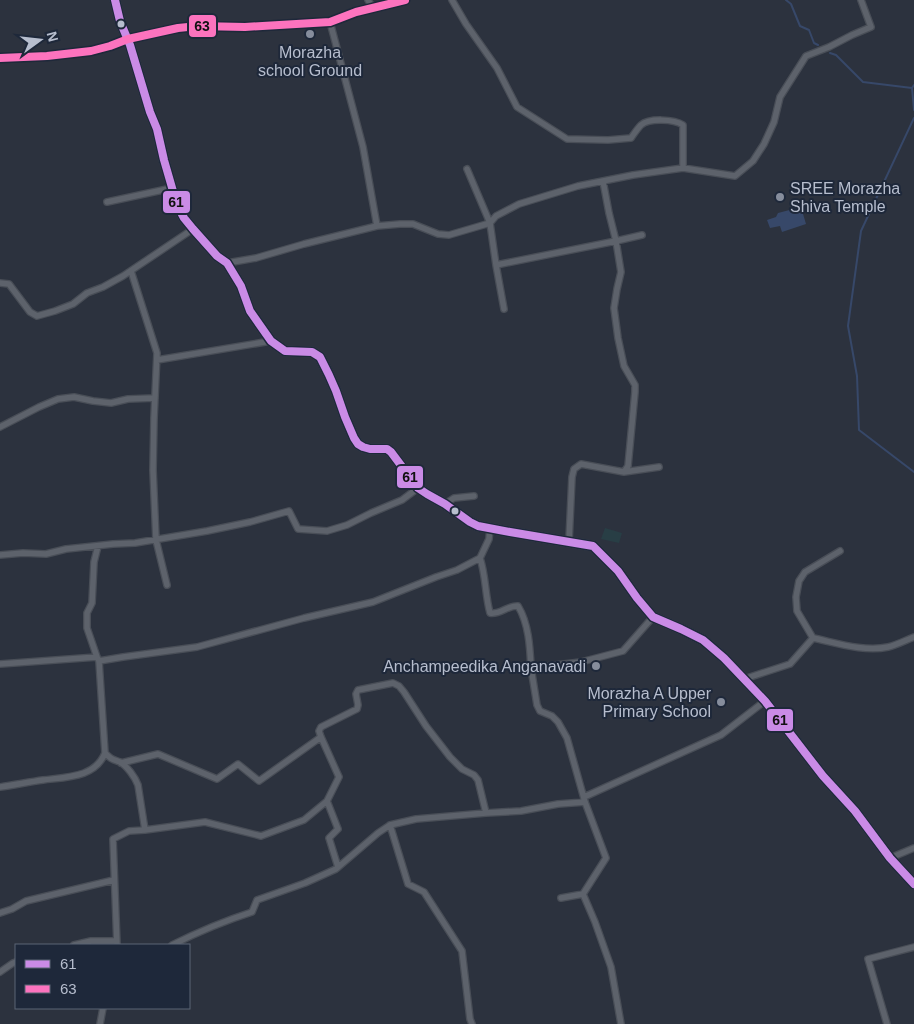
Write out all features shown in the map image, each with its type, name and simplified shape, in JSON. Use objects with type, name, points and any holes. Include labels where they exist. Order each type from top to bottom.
[{"type":"main road","points":[[115,0],[120,21],[128,39],[157,129],[177,205],[184,218],[218,256],[227,263],[241,286],[250,311],[271,341],[285,351],[312,352],[320,357],[358,444],[370,449],[387,449],[418,488],[478,526],[593,546],[618,571],[653,617],[702,640],[724,658],[765,701],[824,776],[855,811],[890,858],[914,884]]},
{"type":"street","points":[[368,0],[373,8]]},
{"type":"street","points":[[0,58],[46,56],[91,51],[128,39],[178,28],[198,26],[245,27],[330,22],[356,12],[405,0]]},
{"type":"street","points":[[452,0],[466,24],[497,68],[517,107],[567,139],[608,140],[631,138],[642,124],[658,120],[679,122],[684,125],[683,168]]},
{"type":"street","points":[[227,263],[256,258],[377,226],[413,224],[438,234],[450,235],[490,223],[496,216],[519,204],[578,186],[633,175],[683,168],[735,176],[753,161],[764,144],[774,122],[780,96],[806,56],[871,27],[861,0]]},
{"type":"street","points":[[330,22],[363,147],[377,226]]},
{"type":"street","points":[[467,168],[490,223],[504,309]]},
{"type":"street","points":[[603,181],[622,272],[614,308],[617,330],[624,366],[635,385],[628,466],[624,472]]},
{"type":"street","points":[[107,202],[172,188]]},
{"type":"street","points":[[0,283],[10,284],[30,312],[37,316],[55,311],[73,304],[87,293],[103,287],[131,271],[193,229]]},
{"type":"street","points":[[496,265],[642,235]]},
{"type":"street","points":[[131,271],[157,353],[153,470],[156,540],[167,584]]},
{"type":"street","points":[[156,360],[271,341]]},
{"type":"street","points":[[0,427],[58,399],[74,397],[111,403],[128,399],[155,398]]},
{"type":"street","points":[[570,541],[572,477],[574,469],[581,464],[624,472],[659,467]]},
{"type":"street","points":[[0,555],[22,553],[46,554],[156,540],[207,531],[289,511],[298,529],[327,531],[402,500],[418,488]]},
{"type":"street","points":[[445,504],[454,498],[474,496]]},
{"type":"street","points":[[0,664],[123,657],[197,647],[304,618],[373,602],[457,570],[480,558],[489,539],[490,528]]},
{"type":"street","points":[[0,787],[73,777],[97,766],[106,753],[98,659],[87,628],[87,613],[92,603],[94,562],[98,546]]},
{"type":"street","points":[[840,551],[805,572],[799,581],[796,597],[797,612],[813,638],[875,649],[890,647],[914,637]]},
{"type":"street","points":[[480,558],[490,613],[494,614],[513,606],[518,606],[520,610],[527,630],[537,705],[540,710],[552,716],[558,722],[567,738],[585,799],[606,858],[583,894],[561,898]]},
{"type":"street","points":[[531,668],[581,662],[623,651],[653,617]]},
{"type":"street","points":[[744,679],[790,664],[813,638]]},
{"type":"street","points":[[78,944],[91,941],[116,943],[113,840],[129,832],[205,822],[261,836],[304,820],[327,800],[339,777],[320,738],[319,731],[321,727],[357,709],[356,694],[358,690],[393,683],[399,686],[450,757],[462,769],[474,775],[478,780],[486,813]]},
{"type":"street","points":[[174,944],[223,922],[252,912],[257,900],[305,883],[338,867],[378,833],[390,826],[416,819],[521,811],[585,799],[721,735],[765,701]]},
{"type":"street","points":[[121,763],[158,754],[217,779],[238,764],[259,781],[320,738]]},
{"type":"street","points":[[106,753],[112,760],[121,763],[138,785],[145,830]]},
{"type":"street","points":[[327,800],[338,829],[329,838],[338,867]]},
{"type":"street","points":[[390,826],[408,884],[424,892],[462,951],[472,1024]]},
{"type":"street","points":[[890,858],[914,848]]},
{"type":"street","points":[[0,913],[26,901],[114,880]]},
{"type":"street","points":[[583,894],[611,967],[622,1024]]},
{"type":"street","points":[[887,1024],[868,959],[914,947]]},
{"type":"street","points":[[0,972],[15,962]]},
{"type":"street","points":[[100,1024],[103,1009]]},
{"type":"shaded area","points":[[605,528],[622,533],[619,543],[601,539]]},
{"type":"water","points":[[801,207],[806,224],[782,232],[780,226],[770,228],[767,220],[776,217],[778,213]]},
{"type":"waterway","points":[[786,0],[791,4],[800,26],[809,30],[814,43],[818,45]]},
{"type":"waterway","points":[[830,53],[836,55],[863,82],[912,88]]},
{"type":"waterway","points":[[914,85],[912,88],[914,110]]},
{"type":"waterway","points":[[914,118],[861,231],[848,326],[857,376],[859,430],[914,472]]},
{"type":"transit line","name":"61","points":[[115,0],[120,21],[130,45],[157,129],[177,205],[184,218],[217,256],[227,263],[241,286],[250,311],[271,341],[285,351],[312,352],[320,357],[358,444],[370,449],[387,449],[418,488],[478,526],[593,546],[618,571],[653,617],[703,640],[724,658],[765,701],[823,776],[855,811],[890,858],[914,884]]},
{"type":"transit line","name":"63","points":[[0,58],[47,56],[91,51],[128,39],[178,28],[198,26],[245,27],[330,22],[356,12],[405,0]]},
{"type":"place","name":"Morazha school Ground","points":[[310,34]]},
{"type":"place","name":"SREE Morazha Shiva Temple","points":[[780,197]]},
{"type":"place","name":"Anchampeedika Anganavadi","points":[[596,666]]},
{"type":"place","name":"Morazha A Upper Primary School","points":[[721,702]]}]
